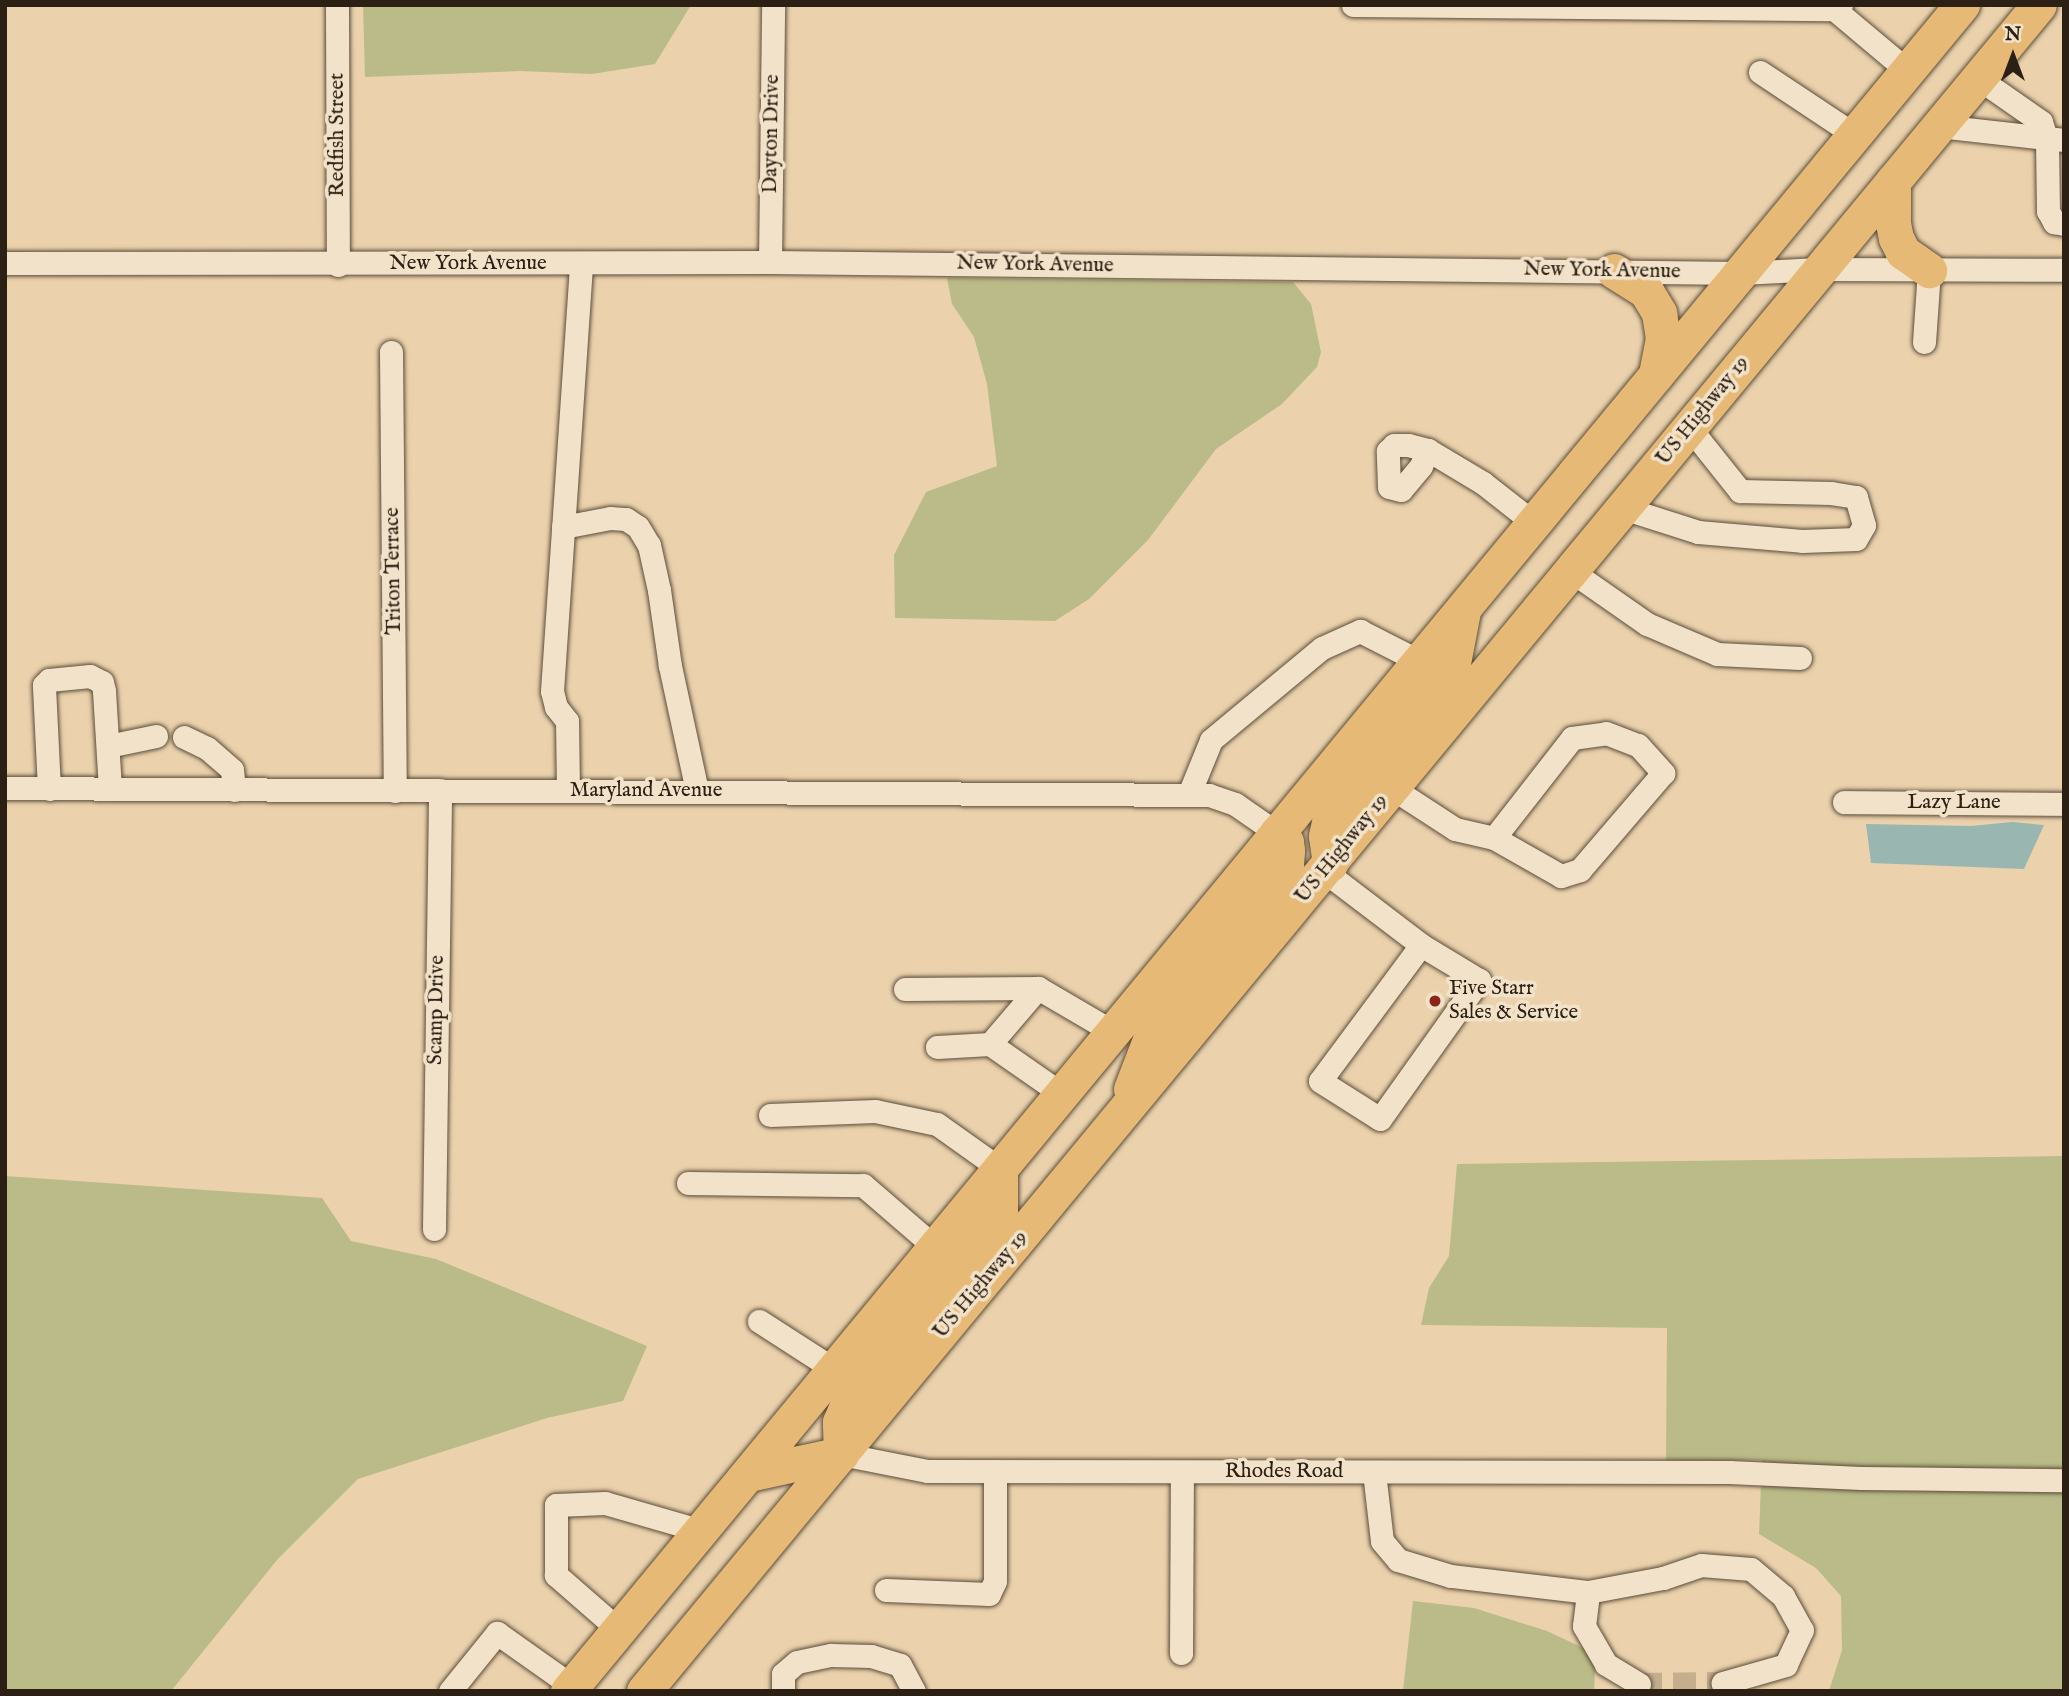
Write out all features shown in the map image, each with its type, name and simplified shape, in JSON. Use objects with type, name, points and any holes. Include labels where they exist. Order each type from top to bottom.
[{"type":"highway","name":"US Highway 19","points":[[644,1691],[2039,5]]},
{"type":"highway","points":[[570,1688],[1908,71],[1950,10]]},
{"type":"highway","points":[[1893,181],[1893,223],[1896,237],[1903,252],[1929,270]]},
{"type":"highway","points":[[1614,271],[1646,291],[1659,313],[1663,338],[1656,375]]},
{"type":"highway","points":[[1327,868],[1326,836],[1331,813],[1452,663],[1463,608]]},
{"type":"highway","points":[[1122,1116],[1153,1032],[1282,875],[1287,850],[1286,842],[1277,833]]},
{"type":"highway","points":[[749,1474],[841,1454],[839,1422],[852,1394],[898,1335],[1000,1216],[1000,1169]]},
{"type":"street","name":"Redfish Street","points":[[337,5],[338,265]]},
{"type":"street","name":"Dayton Drive","points":[[770,262],[773,5]]},
{"type":"street","points":[[1353,5],[1837,6],[1908,71]]},
{"type":"street","points":[[1760,72],[1855,135]]},
{"type":"street","points":[[1978,78],[2041,122],[2055,140],[2054,222],[2064,224]]},
{"type":"street","points":[[1939,126],[2055,140]]},
{"type":"street","name":"New York Avenue","points":[[5,263],[338,265],[770,262],[1741,273],[1819,269],[2064,270]]},
{"type":"street","points":[[568,791],[567,722],[556,707],[552,691],[581,263]]},
{"type":"street","points":[[1924,342],[1929,270]]},
{"type":"street","name":"Triton Terrace","points":[[391,352],[395,791]]},
{"type":"street","points":[[1623,508],[1698,532],[1802,541],[1856,538],[1864,525],[1856,497],[1831,493],[1740,491],[1689,427]]},
{"type":"street","points":[[1428,450],[1483,484],[1534,523]]},
{"type":"street","points":[[563,527],[602,519],[626,519],[638,527],[649,545],[659,590],[670,666],[697,791]]},
{"type":"street","points":[[1571,571],[1647,624],[1717,653],[1800,658]]},
{"type":"street","points":[[1189,794],[1211,740],[1322,648],[1360,631],[1419,661]]},
{"type":"street","points":[[50,789],[44,685],[49,680],[90,676],[102,682],[110,789]]},
{"type":"street","points":[[1392,788],[1455,829],[1494,838],[1561,876],[1580,870],[1663,772],[1638,745],[1606,733],[1572,738],[1494,838]]},
{"type":"street","points":[[108,746],[156,736]]},
{"type":"street","points":[[184,737],[207,748],[232,770],[234,790]]},
{"type":"street","name":"Maryland Avenue","points":[[5,788],[1189,794],[1209,795],[1235,804],[1277,833]]},
{"type":"street","name":"Scamp Drive","points":[[434,1229],[440,790]]},
{"type":"street","name":"Lazy Lane","points":[[1844,802],[2064,804]]},
{"type":"street","points":[[1327,868],[1421,945],[1479,980],[1380,1119],[1320,1081],[1421,945]]},
{"type":"street","points":[[905,989],[1038,988],[1113,1032]]},
{"type":"street","points":[[990,1044],[1038,988]]},
{"type":"street","points":[[937,1047],[990,1044],[1062,1094]]},
{"type":"street","points":[[770,1115],[875,1111],[937,1124],[1000,1169]]},
{"type":"street","points":[[688,1183],[863,1185],[936,1248]]},
{"type":"street","points":[[759,1321],[835,1370]]},
{"type":"street","name":"Rhodes Road","points":[[841,1454],[927,1471],[1729,1472],[1861,1478],[2064,1480]]},
{"type":"street","points":[[886,1590],[989,1594],[995,1581],[995,1471]]},
{"type":"street","points":[[1181,1653],[1182,1472]]},
{"type":"street","points":[[1374,1472],[1382,1541],[1398,1560],[1451,1576],[1588,1591],[1663,1578],[1701,1565],[1751,1569],[1783,1597],[1802,1630],[1786,1665],[1723,1683]]},
{"type":"street","points":[[619,1630],[556,1575],[556,1505],[605,1503],[702,1531]]},
{"type":"street","points":[[1588,1591],[1584,1626],[1606,1664],[1639,1684]]},
{"type":"street","points":[[450,1691],[497,1633],[570,1688]]},
{"type":"street","points":[[783,1691],[783,1674],[797,1662],[831,1655],[871,1656],[900,1665],[914,1691]]},
{"type":"green space","points":[[363,5],[691,5],[655,64],[592,74],[520,71],[365,77]]},
{"type":"green space","points":[[947,278],[1293,282],[1311,304],[1321,352],[1317,367],[1282,404],[1216,449],[1148,540],[1089,599],[1055,621],[895,618],[894,555],[926,492],[997,466],[987,384],[974,337],[952,304]]},
{"type":"green space","points":[[2064,1156],[2064,1691],[1829,1691],[1842,1650],[1841,1596],[1816,1568],[1759,1534],[1762,1460],[1666,1461],[1667,1328],[1421,1325],[1429,1288],[1449,1256],[1457,1164]]},
{"type":"green space","points":[[5,1176],[322,1198],[351,1241],[436,1259],[647,1346],[623,1401],[547,1418],[358,1479],[277,1560],[171,1691],[5,1691]]},
{"type":"green space","points":[[1413,1601],[1474,1608],[1547,1631],[1596,1654],[1594,1691],[1403,1691]]},
{"type":"water","points":[[2012,822],[2044,825],[2024,869],[1871,863],[1866,824],[1971,826]]},
{"type":"tunnel","points":[[1639,1684],[1723,1683]]},
{"type":"place","name":"Five Starr Sales & Service","points":[[1435,1001]]}]
